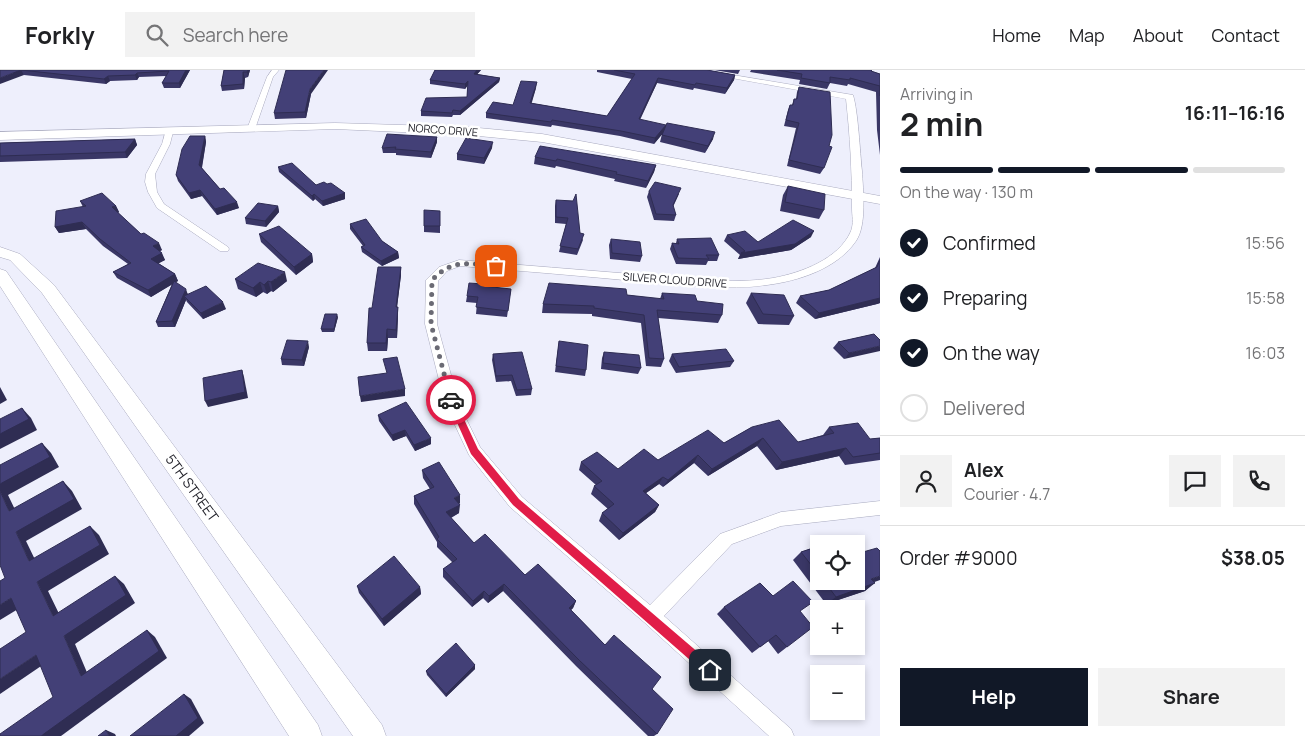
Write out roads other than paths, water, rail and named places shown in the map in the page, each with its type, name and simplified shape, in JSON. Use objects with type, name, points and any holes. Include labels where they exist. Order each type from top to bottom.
[{"type":"street","points":[[251,129],[270,77],[276,70]]},
{"type":"street","name":"SILVER CLOUD DRIVE","points":[[651,617],[516,502],[474,451],[452,404],[431,324],[432,280],[442,269],[459,263],[705,283],[739,284],[774,281],[805,271],[831,260],[849,245],[858,228],[859,196],[850,97],[691,70]]},
{"type":"street","name":"NORCO DRIVE","points":[[0,136],[335,126],[468,131],[542,138],[880,200]]},
{"type":"street","points":[[168,132],[168,140],[150,173],[149,184],[154,195],[160,206],[224,249]]},
{"type":"street","name":"5TH STREET","points":[[0,257],[307,736]]},
{"type":"street","name":"5TH STREET","points":[[0,257],[16,257],[48,289],[371,736]]},
{"type":"street","points":[[784,736],[651,617],[726,539],[781,519],[880,508]]}]
